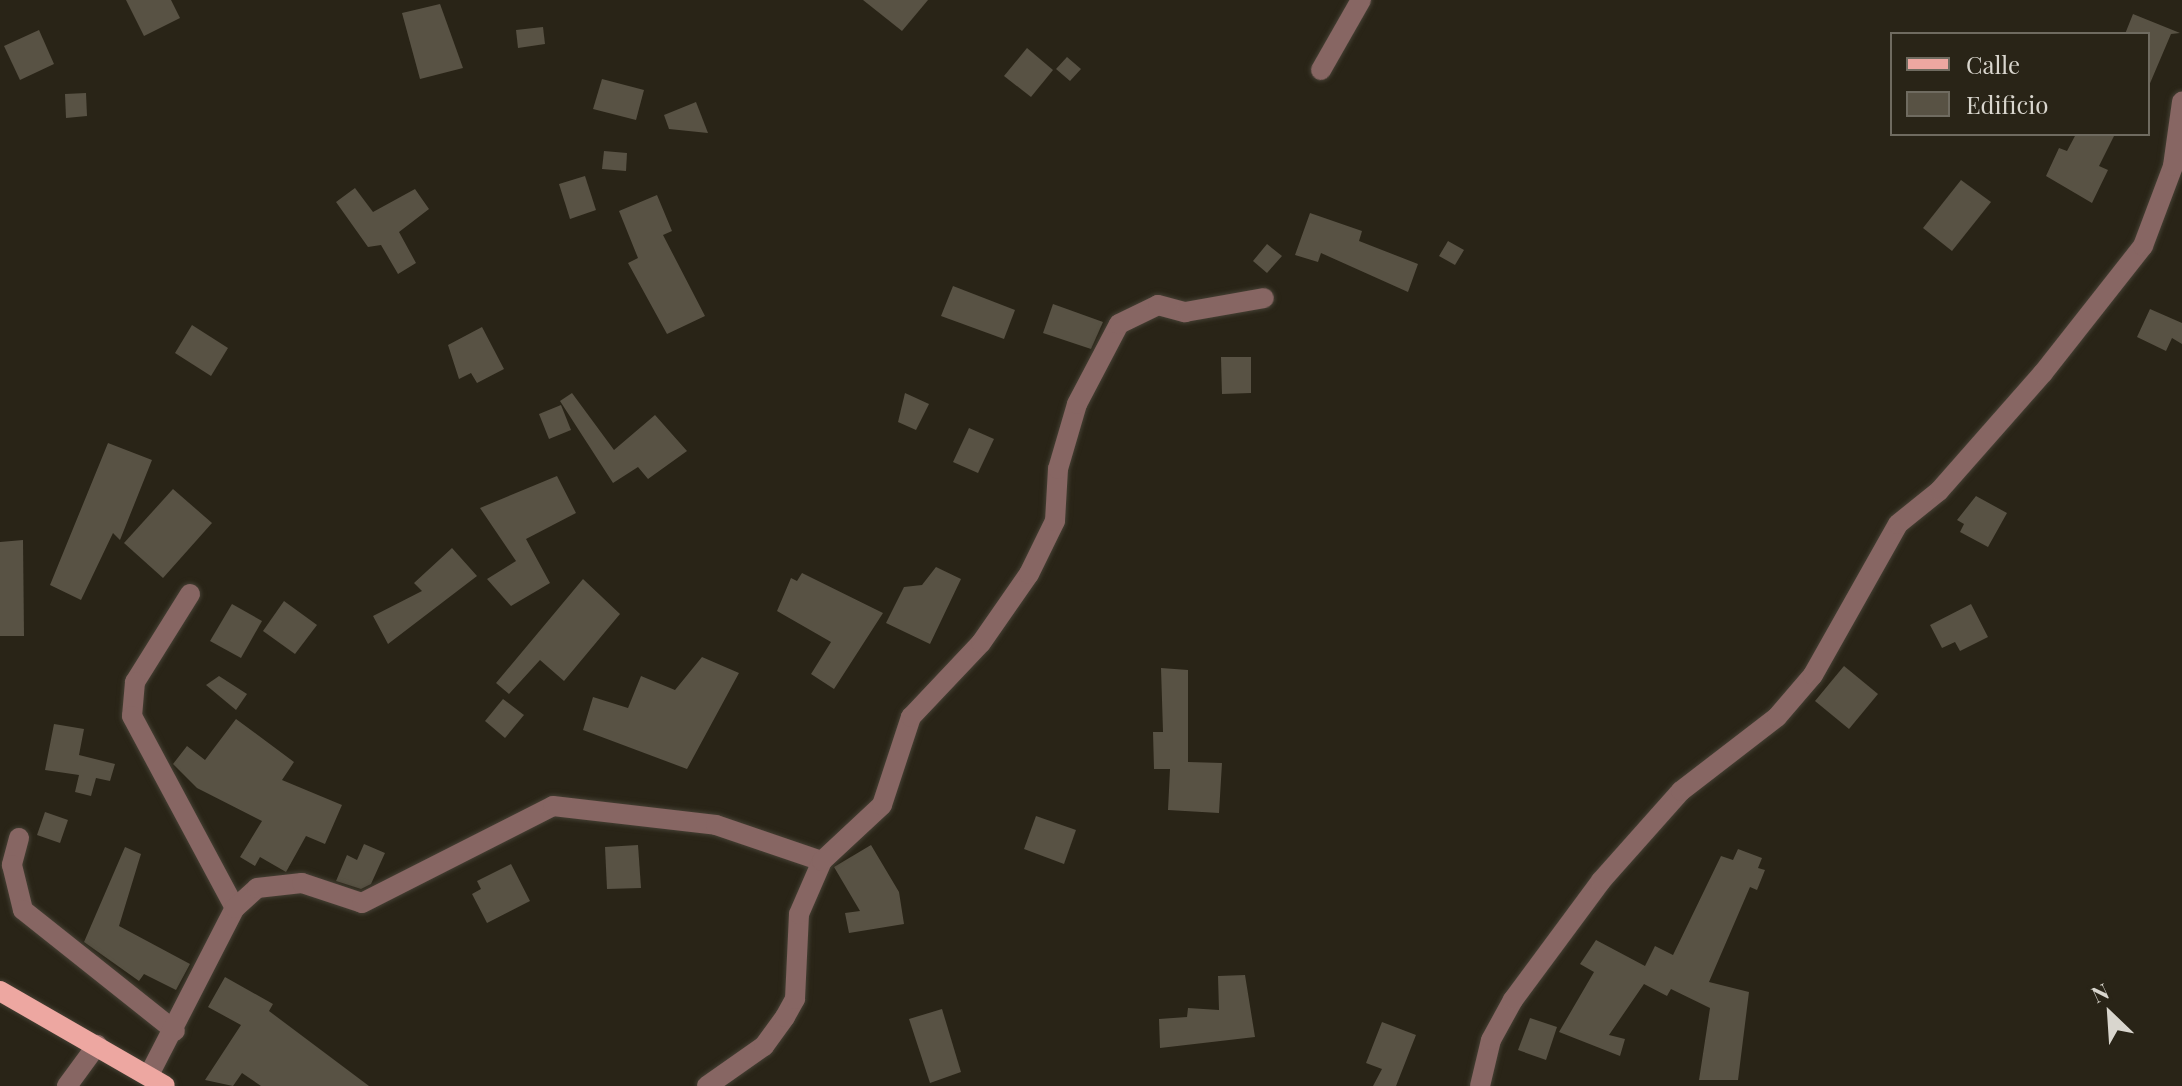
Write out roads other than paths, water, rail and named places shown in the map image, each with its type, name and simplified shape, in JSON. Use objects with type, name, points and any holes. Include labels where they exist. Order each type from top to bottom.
[{"type":"main road","points":[[0,991],[157,1080]]},
{"type":"street","points":[[1321,70],[1361,0]]},
{"type":"street","points":[[1480,1086],[1491,1040],[1513,1000],[1601,881],[1681,791],[1777,717],[1804,686],[1898,524],[1939,491],[2043,373],[2143,246],[2173,166],[2182,102]]},
{"type":"street","points":[[707,1086],[764,1046],[795,999],[799,914],[822,861],[882,805],[911,717],[981,643],[1029,574],[1055,521],[1058,469],[1077,404],[1119,324],[1158,305],[1185,312],[1264,298]]},
{"type":"street","points":[[190,594],[135,682],[131,708],[148,757],[235,908]]},
{"type":"street","points":[[157,1080],[175,1031],[235,908],[257,888],[302,883],[362,903],[553,806],[716,825],[822,861]]},
{"type":"street","points":[[19,838],[12,865],[23,910],[175,1031]]},
{"type":"street","points":[[67,1086],[97,1045]]}]
